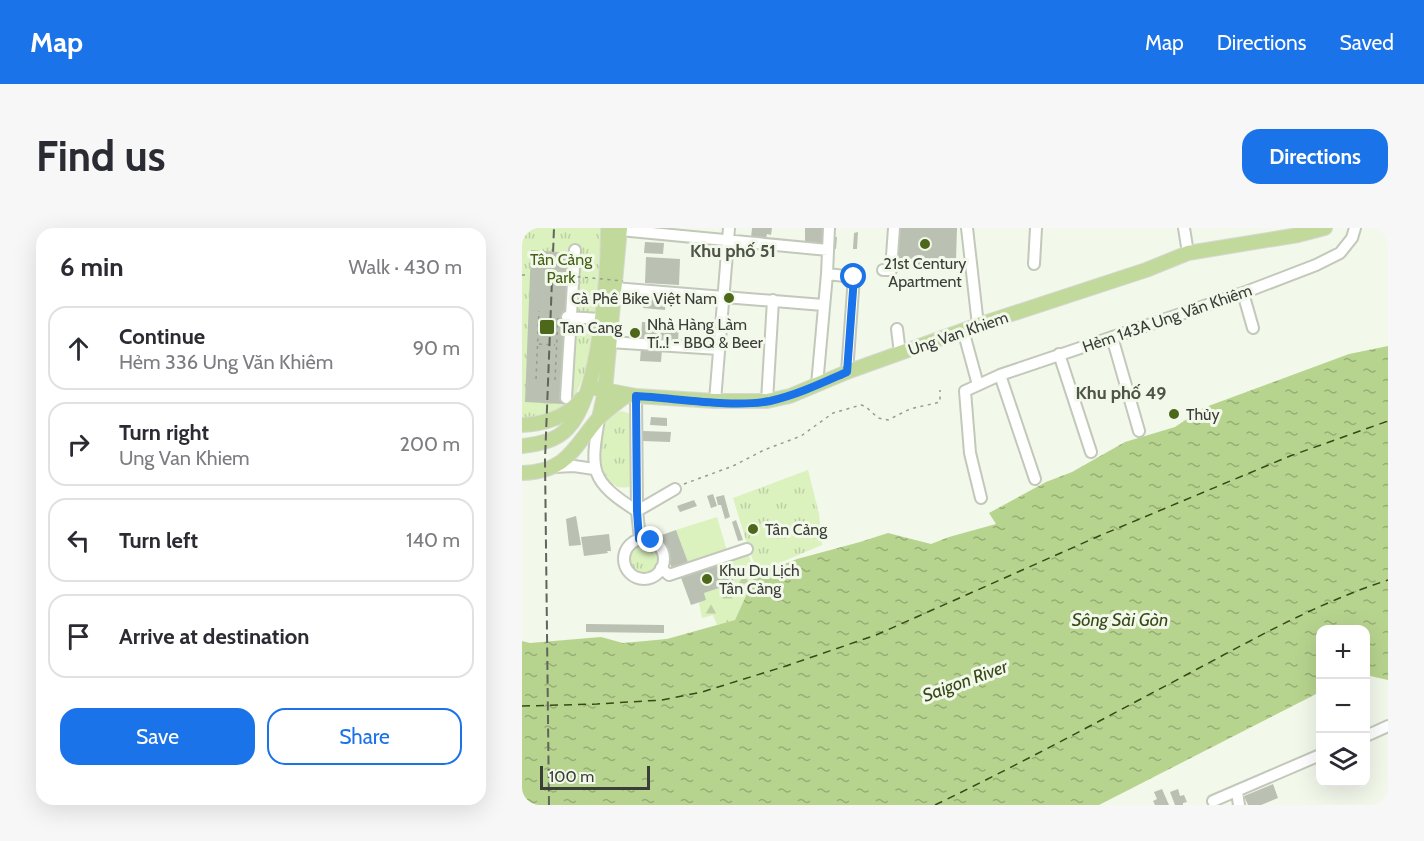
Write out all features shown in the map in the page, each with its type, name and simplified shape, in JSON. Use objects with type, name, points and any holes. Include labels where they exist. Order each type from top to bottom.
[{"type":"main road","name":"Ung Van Khiem","points":[[589,387],[631,395],[715,401],[767,401],[790,396],[847,372],[963,330],[1146,270],[1188,253],[1298,235],[1325,228]]},
{"type":"main road","points":[[599,418],[619,284],[616,229]]},
{"type":"main road","points":[[522,446],[544,443],[562,434],[574,420],[589,387],[616,229]]},
{"type":"main road","points":[[522,425],[540,423],[565,414],[576,405],[589,387]]},
{"type":"main road","points":[[522,473],[533,473],[550,468],[571,454],[599,418],[631,395]]},
{"type":"street","points":[[715,401],[729,228]]},
{"type":"street","points":[[817,385],[829,228]]},
{"type":"street","points":[[883,270],[891,270],[894,228]]},
{"type":"street","points":[[968,228],[978,325]]},
{"type":"street","points":[[1034,264],[1036,228]]},
{"type":"street","points":[[1184,228],[1188,253]]},
{"type":"street","name":"Hẻm 143A Ung Văn Khiêm","points":[[981,498],[970,453],[965,391],[1000,375],[1243,293],[1316,265],[1340,253],[1352,238],[1355,228]]},
{"type":"street","points":[[616,229],[828,250]]},
{"type":"street","points":[[566,398],[565,316],[575,250]]},
{"type":"street","points":[[827,274],[854,277],[847,372]]},
{"type":"street","points":[[619,284],[823,304]]},
{"type":"street","points":[[1243,293],[1253,328]]},
{"type":"street","points":[[767,401],[773,300]]},
{"type":"street","points":[[565,316],[601,319]]},
{"type":"street","points":[[897,329],[900,353]]},
{"type":"street","points":[[963,330],[978,385]]},
{"type":"street","points":[[1112,337],[1140,431]]},
{"type":"street","points":[[609,342],[719,349]]},
{"type":"street","points":[[1059,354],[1091,453]]},
{"type":"street","points":[[1000,375],[1035,479]]},
{"type":"street","points":[[631,395],[639,539]]},
{"type":"street","points":[[599,418],[594,470],[604,487],[637,511]]},
{"type":"street","points":[[550,468],[574,466],[594,470]]},
{"type":"street","points":[[637,511],[675,489]]},
{"type":"street","points":[[639,539],[651,540],[661,548],[663,555],[661,568],[652,577],[638,578],[627,568],[625,555],[627,549],[639,539]]},
{"type":"street","points":[[661,568],[669,576],[747,549]]},
{"type":"street","points":[[1370,734],[1388,726]]},
{"type":"street","points":[[1213,801],[1316,757]]},
{"type":"street","points":[[1236,792],[1239,805]]},
{"type":"path","points":[[522,275],[529,275]]},
{"type":"path","points":[[570,276],[619,284]]},
{"type":"path","points":[[536,379],[540,311]]},
{"type":"path","points":[[555,380],[556,345],[565,316]]},
{"type":"path","points":[[538,344],[556,345]]},
{"type":"path","points":[[675,489],[801,436],[833,413],[861,405],[878,418],[888,420],[910,409],[940,402],[940,390]]},
{"type":"green space","name":"Tân Cảng Park","points":[[522,228],[603,228],[596,320],[592,345],[579,388],[569,403],[559,411],[535,417],[522,417]]},
{"type":"green space","points":[[621,411],[631,414],[632,486],[620,487],[611,482],[604,473],[600,446],[606,422],[612,414]]},
{"type":"green space","points":[[808,470],[819,514],[822,545],[758,572],[733,498]]},
{"type":"green space","points":[[717,517],[727,551],[689,565],[676,530]]},
{"type":"green space","points":[[644,542],[656,547],[661,559],[656,571],[644,576],[632,571],[627,559],[632,547]]},
{"type":"green space","points":[[748,554],[755,576],[735,620],[717,625],[713,615],[702,618],[699,602],[706,600],[704,593],[734,583],[728,562]]},
{"type":"water","name":"Sông Sài Gòn","points":[[1388,346],[1388,680],[1370,676],[1370,625],[1316,625],[1316,694],[1099,805],[522,805],[522,641],[530,643],[601,637],[623,643],[667,639],[735,620],[755,576],[797,559],[888,533],[931,544],[996,524],[989,513],[1046,482],[1072,472],[1125,442],[1175,427],[1203,408],[1349,354]]},
{"type":"building","points":[[752,228],[772,228],[771,235],[767,234],[766,238],[761,237],[761,240],[751,238]]},
{"type":"building","points":[[805,228],[825,228],[824,245],[805,244]]},
{"type":"building","name":"21st Century Apartment","points":[[894,228],[957,228],[956,260],[930,259],[929,270],[891,268]]},
{"type":"building","points":[[858,232],[857,249],[853,249],[854,233]]},
{"type":"building","points":[[832,237],[837,237],[836,249],[831,248]]},
{"type":"building","points":[[645,242],[664,243],[663,254],[644,253]]},
{"type":"building","points":[[531,250],[571,253],[563,404],[525,402]]},
{"type":"building","points":[[646,257],[680,259],[679,285],[645,283]]},
{"type":"building","points":[[644,298],[666,299],[665,310],[643,308]]},
{"type":"building","points":[[642,322],[679,324],[678,342],[641,340]]},
{"type":"building","points":[[641,348],[662,349],[661,362],[640,361]]},
{"type":"building","points":[[651,417],[667,418],[667,426],[650,425]]},
{"type":"building","points":[[643,431],[671,432],[670,442],[643,441]]},
{"type":"building","points":[[713,494],[717,506],[711,508],[707,496]]},
{"type":"building","points":[[724,495],[730,517],[725,519],[716,497]]},
{"type":"building","points":[[694,500],[697,506],[680,512],[677,506]]},
{"type":"building","points":[[576,516],[581,545],[569,546],[566,519]]},
{"type":"building","points":[[736,520],[743,540],[738,541],[732,522]]},
{"type":"building","points":[[676,530],[689,565],[673,571],[659,536]]},
{"type":"building","points":[[609,534],[611,551],[584,556],[581,537]]},
{"type":"building","name":"Khu Du Lịch Tân Cảng","points":[[727,559],[734,583],[704,593],[706,600],[691,605],[680,575]]},
{"type":"building","points":[[586,624],[664,625],[664,633],[586,632]]},
{"type":"building","points":[[1273,784],[1278,798],[1261,805],[1248,805],[1244,796]]},
{"type":"building","points":[[1162,789],[1169,805],[1155,805],[1153,801],[1157,799],[1154,792]]},
{"type":"building","points":[[1178,789],[1180,796],[1184,795],[1187,802],[1183,805],[1175,805],[1170,792]]},
{"type":"ferry route","points":[[522,706],[662,700],[702,692],[786,666],[876,635],[1099,536],[1290,456],[1388,421]]},
{"type":"ferry route","points":[[935,805],[1285,623],[1388,580]]},
{"type":"railway","points":[[549,805],[545,460],[554,228]]},
{"type":"place","name":"21st Century Apartment","points":[[925,244]]},
{"type":"place","name":"Cà Phê Bike Việt Nam","points":[[729,298]]},
{"type":"place","name":"Tan Cang","points":[[547,327]]},
{"type":"place","name":"Nhà Hàng Làm Tí..! - BBQ & Beer","points":[[635,333]]},
{"type":"place","name":"Thủy","points":[[1174,414]]},
{"type":"place","name":"Tân Cảng","points":[[753,529]]},
{"type":"place","name":"Khu Du Lịch Tân Cảng","points":[[707,579]]},
{"type":"district","name":"Khu phố 51","points":[[733,251]]},
{"type":"district","name":"Khu phố 49","points":[[1121,393]]},
{"type":"route","points":[[651,540],[639,539],[636,396],[715,401],[767,401],[790,396],[847,372],[854,277]]},
{"type":"water label","name":"Saigon River","points":[[965,681]]}]
